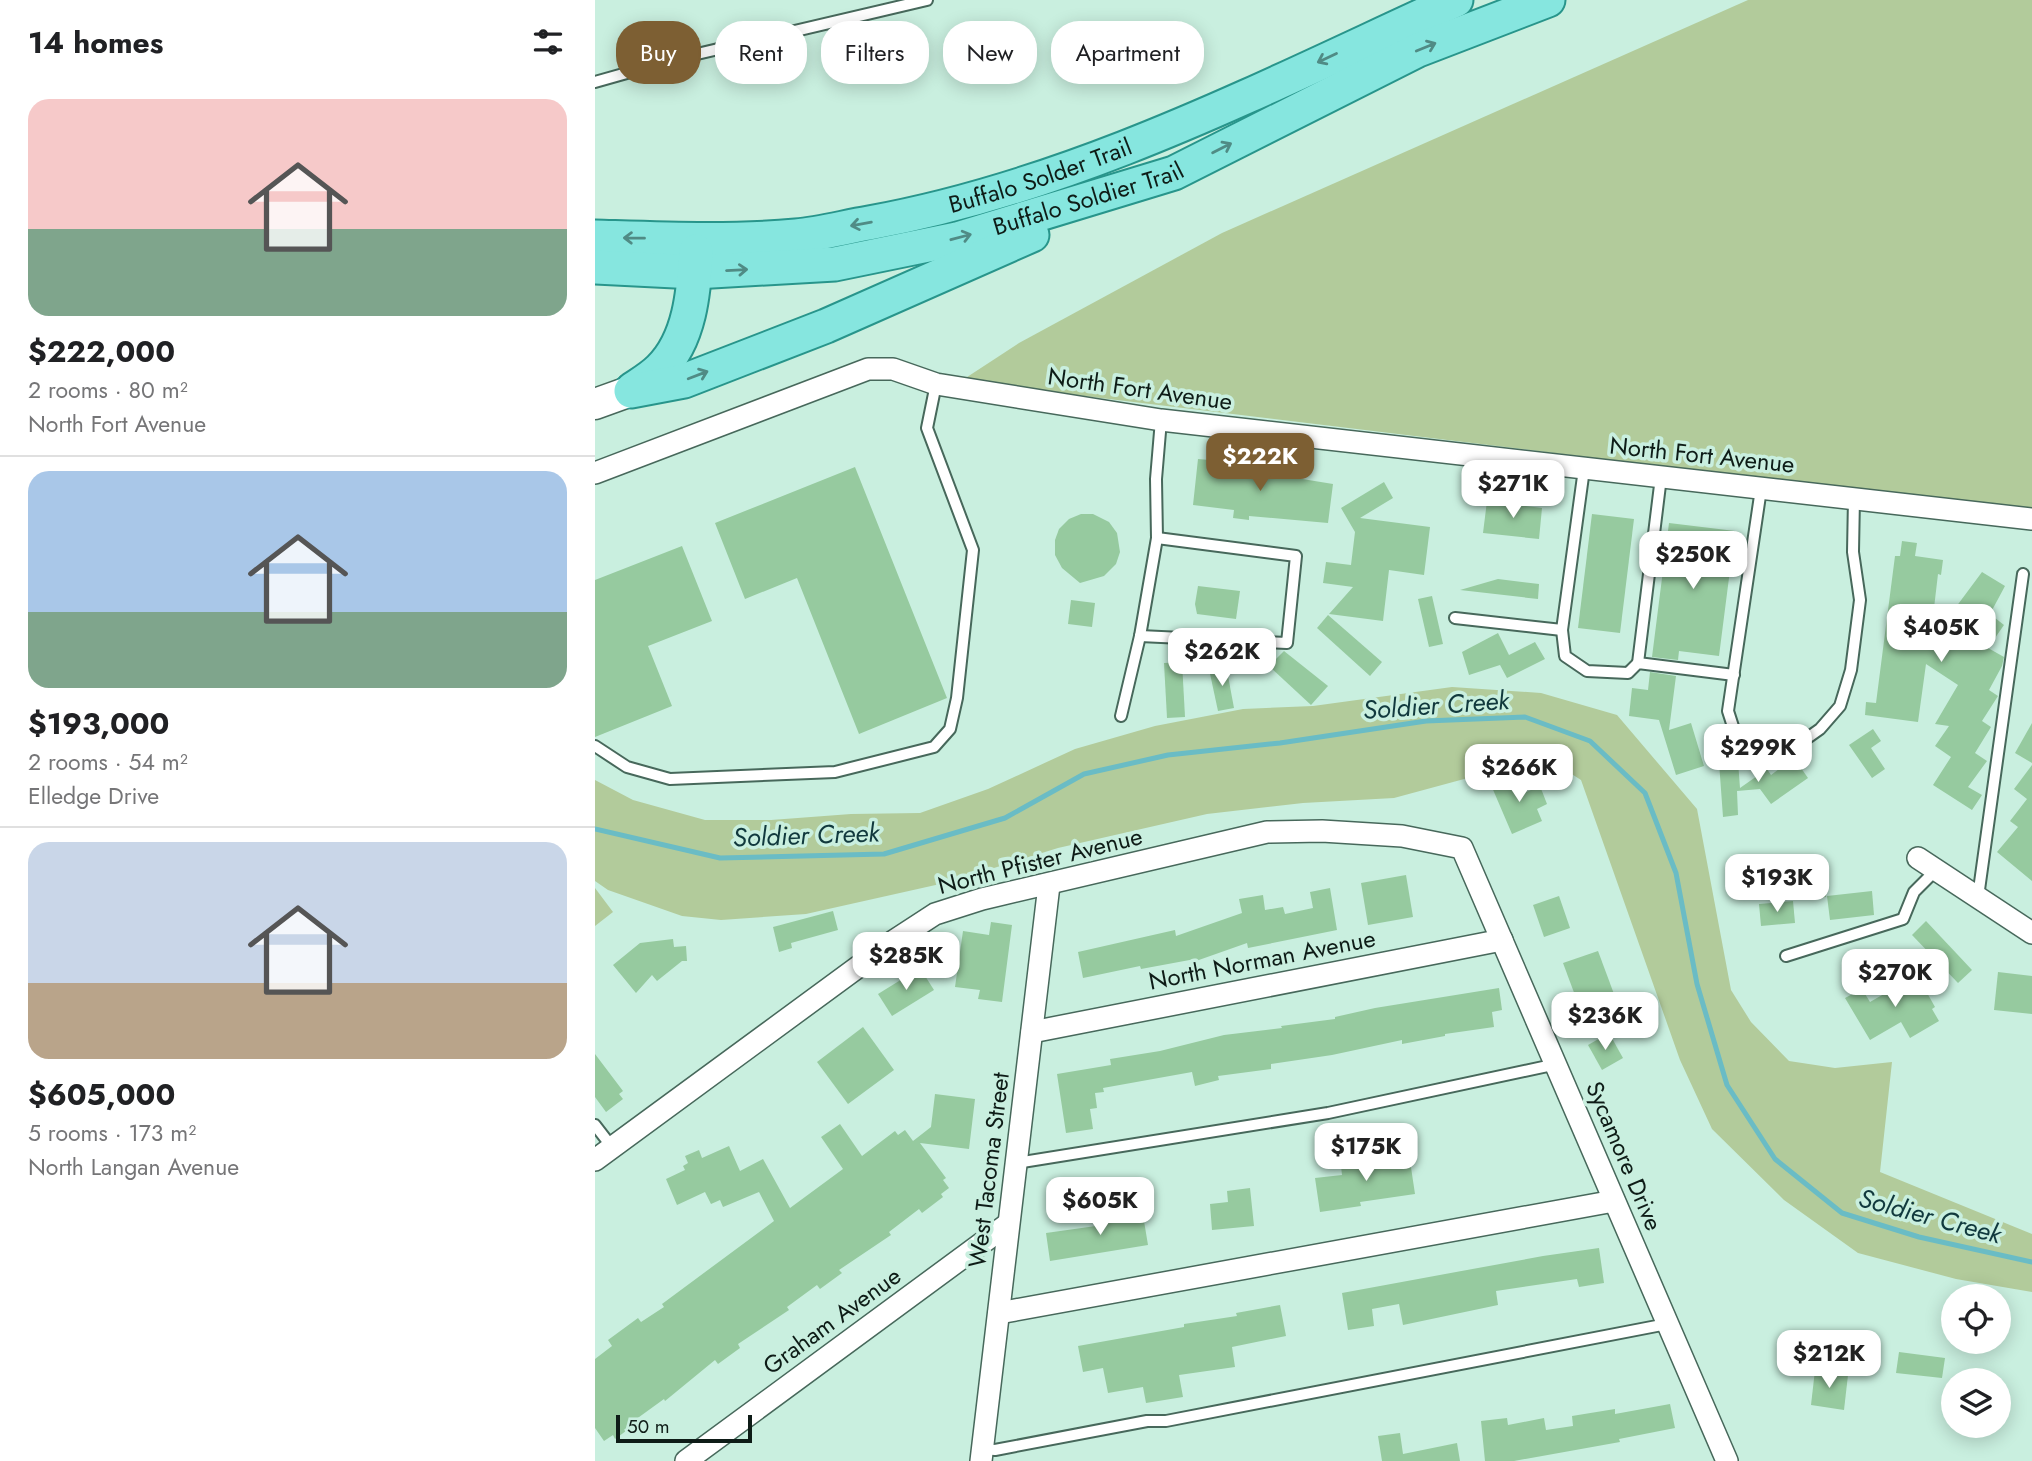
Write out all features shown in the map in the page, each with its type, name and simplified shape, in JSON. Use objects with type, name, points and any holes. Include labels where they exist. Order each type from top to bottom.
[{"type":"main road","name":"Buffalo Solder Trail","points":[[595,237],[696,239],[797,236],[899,218],[998,194],[1175,129],[1456,0]]},
{"type":"main road","name":"Buffalo Soldier Trail","points":[[595,267],[695,272],[835,264],[957,239],[1174,173],[1418,50],[1548,0]]},
{"type":"main road","points":[[631,391],[684,381],[826,326],[1174,173]]},
{"type":"main road","points":[[631,391],[660,370],[674,351],[686,324],[695,272],[696,239]]},
{"type":"street","name":"North Fort Avenue","points":[[595,473],[867,369],[893,369],[936,384],[1161,420],[2032,519]]},
{"type":"street","points":[[595,404],[631,391]]},
{"type":"street","name":"North Pfister Avenue","points":[[595,1160],[892,943],[936,914],[982,899],[1267,832],[1322,831]]},
{"type":"street","name":"Sycamore Drive","points":[[1322,831],[1402,836],[1462,848],[1561,1063],[1614,1201],[1727,1461]]},
{"type":"street","points":[[1927,864],[2032,933]]},
{"type":"street","name":"West Tacoma Street","points":[[981,1455],[1049,885]]},
{"type":"street","name":"North Norman Avenue","points":[[1032,1032],[1503,940]]},
{"type":"street","points":[[999,1313],[1614,1201]]},
{"type":"street","name":"Graham Avenue","points":[[687,1461],[1008,1224]]},
{"type":"lane","points":[[595,82],[680,58],[927,0]]},
{"type":"lane","points":[[595,746],[627,767],[670,779],[835,772],[934,747],[950,729],[957,698],[973,550],[926,428],[936,384]]},
{"type":"lane","points":[[1121,716],[1140,636],[1157,538],[1156,479],[1161,420]]},
{"type":"lane","points":[[1584,469],[1562,631],[1565,656],[1587,671],[1627,673],[1638,663],[1661,477]]},
{"type":"lane","points":[[1761,489],[1728,711],[1737,739],[1763,756],[1796,746],[1821,729],[1840,706],[1851,670],[1860,600],[1853,551],[1854,498]]},
{"type":"lane","points":[[1140,636],[1287,643],[1296,556],[1157,538]]},
{"type":"lane","points":[[1978,897],[2023,575]]},
{"type":"lane","points":[[1455,618],[1562,631]]},
{"type":"lane","points":[[1638,663],[1734,675]]},
{"type":"lane","points":[[1786,956],[1903,919],[1927,864]]},
{"type":"lane","points":[[1016,1163],[1328,1113],[1561,1063]]},
{"type":"lane","points":[[595,1125],[612,1147]]},
{"type":"lane","points":[[981,1455],[995,1450],[1147,1422],[1166,1421],[1667,1324]]},
{"type":"green space","points":[[1748,0],[2032,0],[2032,511],[961,381],[1019,343],[1222,233]]},
{"type":"green space","points":[[1452,687],[1541,693],[1617,715],[1697,809],[1731,990],[1751,1022],[1789,1061],[1835,1068],[1892,1062],[1880,1172],[2032,1234],[2032,1292],[2011,1288],[2011,1284],[1985,1284],[1956,1279],[1858,1253],[1784,1200],[1712,1129],[1680,1060],[1581,780],[1545,757],[1394,798],[1303,803],[1207,814],[1058,848],[949,882],[806,914],[721,920],[682,916],[608,890],[595,881],[595,780],[633,800],[705,820],[771,820],[851,814],[920,813],[988,789],[1075,749],[1155,726],[1243,709],[1313,706]]},
{"type":"green space","points":[[595,888],[613,912],[595,926]]},
{"type":"building","points":[[1198,459],[1255,464],[1254,471],[1333,484],[1328,523],[1249,516],[1249,520],[1233,518],[1234,510],[1193,505]]},
{"type":"building","points":[[855,467],[947,698],[859,734],[797,578],[745,599],[715,523]]},
{"type":"building","points":[[1384,482],[1393,498],[1360,518],[1430,527],[1424,575],[1389,570],[1383,621],[1329,614],[1353,587],[1323,583],[1326,562],[1351,565],[1355,532],[1341,508]]},
{"type":"building","points":[[1487,501],[1542,508],[1539,539],[1483,533]]},
{"type":"building","points":[[1081,514],[1093,514],[1109,522],[1117,533],[1120,552],[1116,564],[1104,576],[1080,583],[1062,568],[1055,555],[1055,540],[1059,529],[1069,519]]},
{"type":"building","points":[[1592,514],[1634,519],[1620,633],[1578,628]]},
{"type":"building","points":[[1669,523],[1735,531],[1719,656],[1679,651],[1678,660],[1652,657]]},
{"type":"building","points":[[1902,541],[1917,543],[1915,556],[1943,560],[1941,575],[1938,574],[1930,642],[1982,572],[2005,586],[1990,614],[2004,625],[1988,648],[2004,657],[1989,690],[1998,696],[1982,721],[1991,727],[1975,753],[1987,761],[1968,787],[1982,795],[1972,810],[1933,785],[1951,757],[1935,746],[1949,726],[1935,724],[1958,685],[1926,664],[1918,722],[1865,715],[1866,702],[1876,703],[1895,556],[1900,556]]},
{"type":"building","points":[[682,546],[712,621],[648,646],[672,706],[595,737],[595,580]]},
{"type":"building","points":[[1498,579],[1539,584],[1538,599],[1460,590]]},
{"type":"building","points":[[1198,586],[1240,591],[1236,619],[1197,614],[1195,604]]},
{"type":"building","points":[[1432,596],[1443,644],[1429,647],[1418,599]]},
{"type":"building","points":[[1071,600],[1095,603],[1092,627],[1068,624]]},
{"type":"building","points":[[1328,615],[1382,662],[1370,676],[1317,628]]},
{"type":"building","points":[[1498,633],[1509,655],[1535,642],[1545,659],[1507,678],[1500,665],[1469,675],[1462,652]]},
{"type":"building","points":[[1284,651],[1328,686],[1311,705],[1269,666]]},
{"type":"building","points":[[1182,662],[1185,717],[1167,718],[1164,663]]},
{"type":"building","points":[[1226,665],[1234,708],[1218,711],[1209,669]]},
{"type":"building","points":[[1650,672],[1676,676],[1669,730],[1691,723],[1704,766],[1676,775],[1659,720],[1629,716],[1632,688],[1648,690]]},
{"type":"building","points":[[2032,723],[2032,763],[2015,753]]},
{"type":"building","points":[[1873,729],[1881,741],[1871,748],[1885,769],[1872,778],[1849,745]]},
{"type":"building","points":[[1794,758],[1808,778],[1771,804],[1760,789],[1737,791],[1738,815],[1723,817],[1719,762],[1738,761],[1740,788],[1767,769],[1771,775]]},
{"type":"building","points":[[2032,765],[2032,881],[1997,852],[2018,827],[2010,821],[2027,799],[2014,789]]},
{"type":"building","points":[[1516,774],[1524,793],[1540,786],[1547,804],[1537,809],[1542,821],[1512,834],[1491,785]]},
{"type":"building","points":[[1824,874],[1826,897],[1793,900],[1791,877]]},
{"type":"building","points":[[1406,875],[1413,917],[1368,925],[1361,883]]},
{"type":"building","points":[[1330,888],[1337,930],[1248,948],[1247,943],[1196,961],[1195,959],[1141,969],[1140,966],[1083,978],[1078,952],[1175,930],[1176,936],[1242,913],[1239,899],[1263,895],[1265,910],[1283,907],[1285,914],[1313,908],[1310,892]]},
{"type":"building","points":[[1872,891],[1874,915],[1830,920],[1827,896]]},
{"type":"building","points":[[1559,896],[1570,928],[1544,937],[1533,905]]},
{"type":"building","points":[[1793,901],[1795,923],[1761,926],[1759,904]]},
{"type":"building","points":[[833,911],[838,930],[791,943],[792,948],[779,952],[773,927]]},
{"type":"building","points":[[1926,921],[1972,970],[1958,983],[1912,935]]},
{"type":"building","points":[[991,922],[1012,925],[1002,1002],[978,999],[980,990],[955,987],[963,931],[989,935]]},
{"type":"building","points":[[673,939],[674,947],[686,946],[687,961],[682,961],[657,981],[652,975],[636,993],[613,965],[640,943]]},
{"type":"building","points":[[1598,951],[1614,994],[1579,1006],[1563,963]]},
{"type":"building","points":[[920,968],[934,990],[892,1016],[878,994]]},
{"type":"building","points":[[1998,972],[2032,976],[2032,1014],[1994,1010]]},
{"type":"building","points":[[1917,975],[1935,1007],[1932,1009],[1939,1021],[1910,1038],[1901,1022],[1870,1040],[1845,998],[1862,989],[1870,1002]]},
{"type":"building","points":[[1499,988],[1502,1010],[1492,1012],[1494,1027],[1402,1044],[1402,1040],[1332,1055],[1271,1064],[1271,1069],[1218,1076],[1219,1080],[1195,1086],[1192,1072],[1103,1088],[1104,1092],[1095,1093],[1097,1108],[1090,1109],[1093,1129],[1066,1133],[1057,1074],[1111,1065],[1110,1059],[1160,1051],[1224,1035],[1335,1019],[1375,1008]]},
{"type":"building","points":[[863,1027],[894,1070],[848,1104],[817,1062]]},
{"type":"building","points":[[1609,1033],[1623,1058],[1602,1070],[1588,1045]]},
{"type":"building","points":[[595,1054],[623,1091],[619,1094],[623,1099],[606,1112],[595,1097]]},
{"type":"building","points":[[935,1094],[975,1099],[969,1149],[920,1143],[946,1178],[943,1180],[949,1188],[941,1194],[943,1197],[922,1213],[919,1209],[889,1232],[891,1235],[839,1270],[842,1273],[820,1289],[817,1285],[787,1307],[789,1310],[738,1344],[740,1348],[718,1364],[715,1360],[665,1401],[664,1399],[635,1420],[637,1423],[615,1439],[613,1435],[604,1441],[595,1428],[595,1359],[612,1346],[608,1340],[638,1318],[641,1322],[664,1307],[662,1304],[774,1221],[759,1192],[723,1207],[720,1200],[711,1204],[705,1192],[677,1205],[666,1179],[685,1170],[683,1166],[688,1163],[685,1156],[699,1150],[702,1158],[729,1146],[740,1171],[763,1159],[790,1208],[843,1169],[821,1137],[840,1124],[862,1156],[895,1131],[898,1135],[905,1130],[913,1141],[931,1127]]},
{"type":"building","points":[[1409,1154],[1415,1194],[1360,1202],[1361,1206],[1320,1212],[1315,1178],[1342,1175],[1341,1166]]},
{"type":"building","points":[[1250,1188],[1254,1226],[1212,1230],[1210,1204],[1228,1202],[1227,1191]]},
{"type":"building","points":[[1142,1209],[1148,1245],[1050,1261],[1046,1233],[1103,1225],[1101,1216]]},
{"type":"building","points":[[1599,1248],[1604,1283],[1579,1287],[1577,1279],[1496,1291],[1498,1305],[1403,1325],[1399,1304],[1372,1309],[1374,1326],[1348,1330],[1342,1293]]},
{"type":"building","points":[[1280,1305],[1286,1336],[1232,1347],[1235,1367],[1179,1375],[1183,1397],[1146,1403],[1143,1387],[1108,1393],[1103,1368],[1083,1372],[1078,1346],[1184,1327],[1184,1324],[1237,1316],[1236,1313]]},
{"type":"building","points":[[1899,1352],[1945,1358],[1941,1378],[1896,1373]]},
{"type":"building","points":[[1815,1370],[1848,1375],[1844,1410],[1811,1405]]},
{"type":"building","points":[[1670,1404],[1675,1428],[1619,1439],[1620,1442],[1514,1461],[1485,1461],[1481,1421],[1507,1418],[1508,1425],[1544,1418],[1546,1430],[1573,1426],[1572,1416],[1615,1409],[1615,1414]]},
{"type":"building","points":[[1400,1433],[1403,1454],[1457,1443],[1460,1461],[1382,1461],[1378,1436]]},
{"type":"waterway","name":"Soldier Creek","points":[[595,829],[720,858],[884,854],[1005,818],[1084,774],[1168,755],[1280,743],[1426,721],[1525,717],[1590,741],[1645,793],[1676,873],[1697,984],[1727,1085],[1775,1159],[1842,1213],[1919,1237],[2032,1262]]}]
